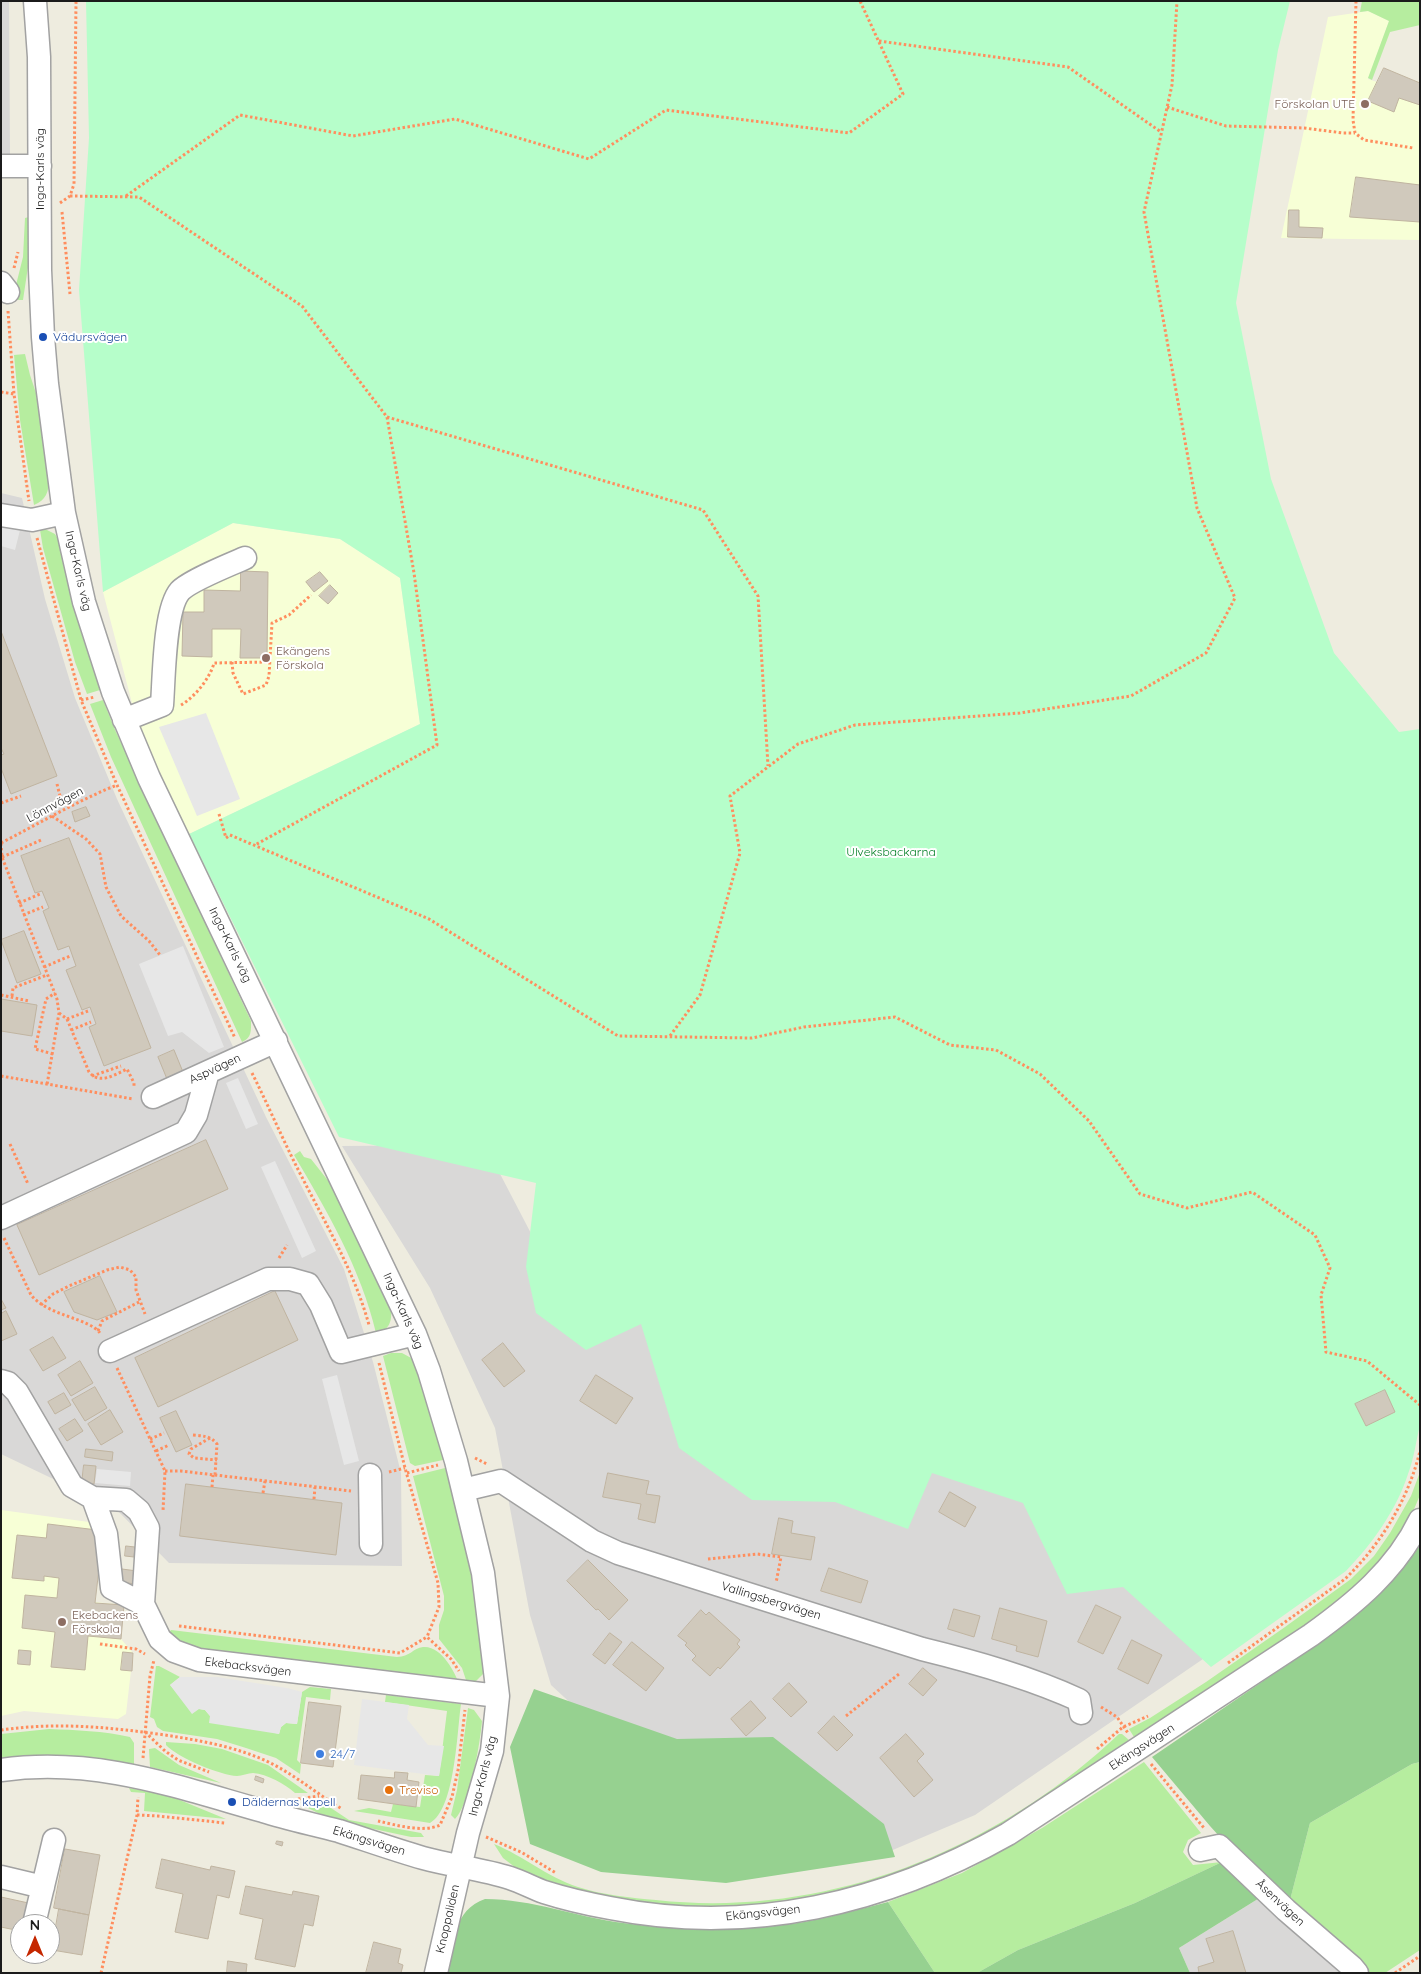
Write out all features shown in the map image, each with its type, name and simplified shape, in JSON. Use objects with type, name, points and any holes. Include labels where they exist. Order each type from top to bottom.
[{"type":"street","name":"Inga-Karls väg","points":[[35,1],[39,57],[40,270],[46,384],[64,513],[84,602],[113,692],[154,787],[415,1334],[429,1371],[456,1461],[483,1574],[498,1696],[492,1751],[460,1865]]},
{"type":"street","points":[[1,166],[40,166]]},
{"type":"street","points":[[1,516],[32,520],[64,513]]},
{"type":"street","points":[[124,720],[166,709],[169,621],[174,600],[181,590],[245,558]]},
{"type":"street","name":"Aspvägen","points":[[143,1098],[208,1072],[276,1041]]},
{"type":"street","points":[[1,1218],[186,1132],[196,1115],[208,1072]]},
{"type":"street","points":[[110,1351],[268,1279],[290,1279],[308,1284],[321,1305],[341,1352],[415,1334]]},
{"type":"street","points":[[1,1381],[8,1383],[17,1392],[72,1486],[93,1498],[126,1500],[139,1511],[148,1528],[144,1604],[160,1639]]},
{"type":"street","name":"Vallingsbergvägen","points":[[463,1490],[502,1481],[592,1541],[618,1553],[922,1649],[1019,1676],[1049,1686],[1080,1706]]},
{"type":"street","points":[[370,1484],[371,1544]]},
{"type":"street","points":[[93,1498],[106,1534],[112,1588],[144,1604]]},
{"type":"street","name":"Ekängsvägen","points":[[1,1770],[58,1767],[105,1770],[163,1782],[337,1831],[424,1858],[460,1865],[512,1879],[543,1892],[646,1914],[716,1918],[760,1916],[828,1905],[882,1891],[929,1874],[970,1856],[1008,1834],[1311,1635],[1368,1591],[1394,1560],[1420,1520]]},
{"type":"street","name":"Ekebacksvägen","points":[[160,1639],[174,1651],[199,1660],[467,1694],[498,1696]]},
{"type":"street","points":[[36,1914],[54,1840]]},
{"type":"street","name":"Åsenvägen","points":[[1210,1848],[1352,1966],[1356,1973]]},
{"type":"street","name":"Knoppaliden","points":[[436,1973],[460,1865]]},
{"type":"street","points":[[1,1878],[43,1888]]},
{"type":"path","points":[[70,294],[63,215],[59,204],[70,196],[74,184],[76,1]]},
{"type":"path","points":[[125,196],[240,114],[353,136],[455,119],[589,158],[666,110],[849,133],[903,94],[860,1]]},
{"type":"path","points":[[669,1037],[700,995],[740,853],[730,796],[798,744],[855,725],[1020,713],[1131,696],[1206,652],[1235,598],[1197,508],[1144,212],[1172,85],[1177,1]]},
{"type":"path","points":[[1355,133],[1352,120],[1356,1]]},
{"type":"path","points":[[878,40],[1068,67],[1161,132]]},
{"type":"path","points":[[1167,107],[1226,126],[1304,128],[1355,133],[1364,140],[1413,148]]},
{"type":"path","points":[[70,196],[139,197],[302,306],[387,417],[414,573],[437,745],[255,845]]},
{"type":"path","points":[[20,244],[5,287],[14,394],[32,520],[81,700],[117,785],[243,1056],[290,1154],[347,1263],[362,1298],[438,1583],[439,1607],[427,1637],[400,1652],[180,1627],[166,1622],[150,1676],[142,1765]]},
{"type":"path","points":[[1,392],[14,394]]},
{"type":"path","points":[[387,417],[703,510],[758,596],[768,767]]},
{"type":"path","points":[[232,662],[233,673],[243,694],[266,685],[269,676],[268,662],[272,623],[288,616],[311,595]]},
{"type":"path","points":[[166,709],[189,701],[212,671],[214,663],[268,662]]},
{"type":"path","points":[[57,784],[63,808]]},
{"type":"path","name":"Lönnvägen","points":[[1,843],[52,816],[63,808],[117,785]]},
{"type":"path","points":[[1,803],[21,796]]},
{"type":"path","points":[[219,814],[226,838],[230,835],[429,919],[618,1036],[752,1038],[804,1027],[895,1018],[950,1045],[996,1050],[1040,1074],[1089,1121],[1140,1194],[1187,1208],[1252,1192],[1315,1235],[1330,1268],[1322,1294],[1326,1352],[1368,1361],[1420,1405]]},
{"type":"path","points":[[52,816],[86,839],[100,854],[106,887],[121,916],[149,941],[160,955]]},
{"type":"path","points":[[2,857],[41,840]]},
{"type":"path","points":[[1,843],[2,857],[18,903],[55,993],[59,1013],[47,1085]]},
{"type":"path","points":[[18,903],[40,894]]},
{"type":"path","points":[[23,915],[43,907]]},
{"type":"path","points":[[44,966],[70,956]]},
{"type":"path","points":[[12,996],[13,988],[47,975]]},
{"type":"path","points":[[52,1054],[35,1049],[46,999],[55,993]]},
{"type":"path","points":[[1,995],[29,1001]]},
{"type":"path","points":[[67,1019],[88,1011]]},
{"type":"path","points":[[59,1013],[67,1019],[92,1076],[104,1078],[127,1069],[143,1098]]},
{"type":"path","points":[[72,1030],[91,1022]]},
{"type":"path","points":[[92,1076],[121,1066]]},
{"type":"path","points":[[1,1076],[47,1085],[143,1098]]},
{"type":"path","points":[[10,1144],[36,1202]]},
{"type":"path","points":[[1,1233],[31,1296],[41,1305],[98,1330],[110,1351],[165,1471],[162,1517]]},
{"type":"path","points":[[41,1305],[52,1294],[107,1270],[120,1267],[130,1270],[136,1277],[136,1290],[152,1332]]},
{"type":"path","points":[[98,1330],[102,1321],[140,1302]]},
{"type":"path","points":[[150,1439],[164,1433]]},
{"type":"path","points":[[193,1435],[210,1438],[217,1444],[217,1460],[212,1487]]},
{"type":"path","points":[[210,1438],[191,1449],[189,1454],[194,1458],[217,1460]]},
{"type":"path","points":[[156,1451],[169,1445]]},
{"type":"path","points":[[1223,1666],[1344,1578],[1361,1563],[1378,1542],[1402,1502],[1420,1451]]},
{"type":"path","points":[[407,1472],[446,1464]]},
{"type":"path","points":[[165,1471],[315,1487],[370,1484]]},
{"type":"path","points":[[263,1493],[265,1481]]},
{"type":"path","points":[[314,1500],[315,1487]]},
{"type":"path","points":[[708,1559],[757,1554],[781,1557]]},
{"type":"path","points":[[427,1637],[450,1658],[458,1669],[467,1694],[458,1770],[452,1797],[440,1825]]},
{"type":"path","points":[[846,1716],[899,1674]]},
{"type":"path","points":[[1080,1706],[1102,1707],[1117,1717],[1132,1738]]},
{"type":"path","points":[[1093,1753],[1123,1726],[1154,1712]]},
{"type":"path","points":[[1,1730],[67,1724],[92,1725],[219,1744],[252,1755],[276,1766],[349,1814]]},
{"type":"path","points":[[145,1732],[165,1751],[178,1760],[215,1775]]},
{"type":"path","points":[[1148,1759],[1210,1848]]},
{"type":"path","points":[[101,1973],[137,1815],[139,1793]]},
{"type":"path","points":[[291,1796],[299,1799],[320,1796]]},
{"type":"path","points":[[137,1815],[227,1824]]},
{"type":"path","points":[[377,1820],[420,1828],[445,1826]]},
{"type":"path","points":[[493,1839],[521,1852],[560,1875]]},
{"type":"path","points":[[1394,1973],[1420,1956]]},
{"type":"shaded area","points":[[1,1],[9,1],[10,154],[1,154]]},
{"type":"shaded area","name":"Förskolan UTE","points":[[1368,11],[1389,21],[1368,79],[1377,82],[1384,68],[1420,83],[1420,240],[1281,238],[1328,17]]},
{"type":"shaded area","points":[[1,493],[22,498],[45,599],[75,698],[117,799],[266,1117],[344,1269],[373,1362],[401,1473],[402,1566],[169,1563],[116,1509],[1,1454]]},
{"type":"shaded area","points":[[1,523],[20,530],[15,550],[1,546]]},
{"type":"shaded area","name":"Ekängens Förskola","points":[[233,523],[340,539],[400,578],[420,724],[189,834],[139,730],[103,592]]},
{"type":"shaded area","points":[[206,713],[240,799],[197,816],[159,727]]},
{"type":"shaded area","points":[[183,946],[224,1047],[209,1053],[182,1032],[168,1036],[139,964]]},
{"type":"shaded area","points":[[238,1078],[258,1124],[246,1129],[226,1083]]},
{"type":"shaded area","points":[[485,1145],[549,1268],[1033,1488],[1203,1659],[975,1815],[881,1855],[668,1793],[551,1685],[530,1615],[495,1428],[430,1288],[342,1146]]},
{"type":"shaded area","points":[[275,1161],[316,1251],[302,1258],[261,1167]]},
{"type":"shaded area","points":[[337,1375],[359,1461],[344,1465],[322,1379]]},
{"type":"shaded area","points":[[97,1469],[131,1472],[130,1486],[95,1483]]},
{"type":"shaded area","name":"Ekebackens Förskola","points":[[1,1510],[89,1522],[97,1530],[102,1543],[95,1602],[124,1605],[121,1639],[133,1653],[126,1714],[118,1719],[24,1711],[1,1716]]},
{"type":"shaded area","points":[[180,1677],[217,1677],[302,1692],[297,1724],[286,1723],[281,1727],[279,1734],[209,1723],[210,1716],[205,1710],[199,1709],[192,1714],[170,1685]]},
{"type":"shaded area","points":[[362,1699],[409,1705],[407,1719],[428,1745],[444,1746],[439,1776],[354,1765]]},
{"type":"shaded area","points":[[1261,1897],[1347,1973],[1190,1973],[1179,1948]]},
{"type":"green space","name":"Ulveksbackarna","points":[[86,1],[1290,1],[1278,50],[1236,303],[1271,479],[1334,653],[1399,732],[1420,729],[1420,1425],[1410,1468],[1397,1501],[1374,1538],[1346,1571],[1211,1667],[1123,1587],[1067,1594],[1023,1503],[932,1473],[908,1529],[835,1502],[752,1500],[679,1448],[641,1324],[586,1350],[536,1313],[526,1267],[536,1183],[339,1137],[189,834],[420,724],[400,578],[340,539],[233,523],[103,592],[79,290],[89,138]]},
{"type":"green space","points":[[1362,1],[1420,1],[1420,25],[1390,32],[1372,80],[1368,78],[1389,21],[1368,11],[1360,12]]},
{"type":"green space","points":[[29,217],[29,260],[23,300],[18,300],[14,293],[23,257],[25,218]]},
{"type":"green space","points":[[25,354],[36,393],[49,479],[46,495],[34,505],[20,420],[14,355]]},
{"type":"green space","points":[[45,529],[55,534],[59,541],[81,632],[100,690],[87,694],[75,662],[43,548],[40,530]]},
{"type":"green space","points":[[103,700],[116,732],[251,1021],[249,1036],[242,1042],[111,757],[90,704]]},
{"type":"green space","points":[[300,1151],[304,1157],[311,1159],[341,1197],[390,1300],[391,1321],[386,1329],[382,1331],[376,1333],[362,1286],[342,1241],[294,1155]]},
{"type":"green space","points":[[391,1353],[402,1353],[413,1359],[444,1458],[443,1460],[415,1466],[410,1463],[383,1356]]},
{"type":"green space","points":[[445,1468],[479,1610],[484,1673],[475,1682],[467,1683],[462,1668],[439,1639],[439,1625],[444,1610],[444,1596],[413,1476]]},
{"type":"green space","points":[[1420,1472],[1420,1495],[1412,1514],[1397,1539],[1382,1560],[1342,1600],[1246,1666],[1134,1737],[1129,1729],[1150,1718],[1206,1682],[1351,1579],[1374,1556],[1390,1533],[1411,1496]]},
{"type":"green space","points":[[1420,1545],[1420,1762],[1412,1764],[1310,1823],[1289,1904],[1247,1867],[1152,1757],[1314,1647],[1353,1618],[1389,1585]]},
{"type":"green space","points":[[171,1630],[397,1657],[405,1656],[423,1647],[430,1648],[436,1650],[446,1660],[460,1686],[199,1650],[178,1641],[168,1634]]},
{"type":"green space","points":[[156,1666],[180,1677],[170,1685],[199,1709],[205,1710],[210,1716],[279,1734],[281,1727],[286,1723],[297,1724],[302,1692],[310,1687],[331,1689],[330,1700],[306,1697],[297,1760],[301,1764],[300,1774],[276,1758],[246,1748],[217,1739],[163,1731],[157,1727],[154,1719],[150,1717]]},
{"type":"green space","points":[[534,1689],[677,1739],[773,1737],[884,1824],[895,1857],[726,1883],[601,1872],[530,1844],[510,1747]]},
{"type":"green space","points":[[386,1695],[461,1704],[450,1787],[445,1803],[438,1815],[430,1823],[354,1811],[369,1808],[391,1812],[393,1804],[420,1807],[425,1775],[439,1776],[447,1711],[385,1702]]},
{"type":"green space","points":[[468,1708],[474,1710],[482,1721],[481,1731],[470,1787],[455,1819],[451,1815],[457,1790]]},
{"type":"green space","points":[[49,1729],[100,1732],[130,1737],[134,1743],[134,1764],[89,1758],[1,1759],[1,1734]]},
{"type":"green space","points":[[1119,1734],[1122,1734],[1129,1740],[1026,1810],[976,1841],[883,1880],[797,1901],[728,1908],[658,1904],[620,1899],[553,1884],[520,1871],[503,1858],[494,1844],[567,1883],[607,1894],[656,1900],[720,1903],[783,1898],[845,1886],[906,1868],[964,1843],[1019,1812],[1071,1775]]},
{"type":"green space","points":[[166,1742],[195,1744],[222,1749],[268,1765],[308,1793],[295,1793],[276,1780],[264,1775],[251,1773],[237,1776],[210,1769],[180,1755],[166,1745]]},
{"type":"green space","points":[[155,1748],[179,1765],[221,1783],[150,1767],[149,1749]]},
{"type":"green space","points":[[1144,1762],[1201,1833],[1188,1840],[1183,1852],[1193,1865],[1222,1862],[1135,1903],[1018,1950],[977,1973],[935,1973],[888,1902],[962,1873],[1042,1828]]},
{"type":"green space","points":[[1420,1762],[1420,1950],[1385,1973],[1365,1973],[1289,1904],[1310,1823],[1412,1764]]},
{"type":"green space","points":[[129,1788],[170,1796],[226,1819],[144,1811],[145,1793],[131,1792]]},
{"type":"green space","points":[[322,1802],[349,1820],[421,1833],[424,1837],[411,1837],[332,1820],[304,1806]]},
{"type":"green space","points":[[1222,1862],[1261,1897],[1179,1948],[1190,1973],[977,1973],[1018,1950],[1135,1903]]},
{"type":"green space","points":[[485,1899],[520,1902],[623,1923],[690,1929],[759,1928],[804,1922],[888,1902],[935,1973],[446,1973],[456,1929],[461,1919],[475,1904]]},
{"type":"building","points":[[1384,68],[1420,83],[1420,105],[1399,98],[1394,112],[1368,101]]},
{"type":"building","points":[[1356,177],[1420,185],[1420,222],[1350,217]]},
{"type":"building","points":[[1289,210],[1299,210],[1299,227],[1323,228],[1322,238],[1288,237]]},
{"type":"building","points":[[241,571],[268,572],[267,658],[240,658],[241,629],[212,629],[212,657],[182,656],[183,612],[204,612],[204,590],[240,591]]},
{"type":"building","points":[[320,572],[328,581],[314,592],[306,582]]},
{"type":"building","points":[[330,585],[338,593],[328,604],[319,596]]},
{"type":"building","points":[[1,631],[57,776],[11,794],[1,768],[1,755],[4,754],[1,748]]},
{"type":"building","points":[[86,807],[90,816],[75,822],[72,812]]},
{"type":"building","points":[[69,838],[151,1048],[104,1066],[89,1027],[96,1024],[90,1007],[82,1010],[66,970],[76,966],[69,946],[58,950],[43,911],[49,908],[42,891],[35,893],[21,856]]},
{"type":"building","points":[[24,931],[41,974],[17,983],[1,940]]},
{"type":"building","points":[[1,999],[37,1005],[32,1036],[1,1031]]},
{"type":"building","points":[[174,1050],[183,1072],[167,1079],[158,1057]]},
{"type":"building","points":[[206,1140],[228,1189],[39,1275],[17,1225]]},
{"type":"building","points":[[100,1276],[117,1312],[97,1320],[74,1312],[64,1292]]},
{"type":"building","points":[[275,1291],[298,1340],[158,1407],[135,1358]]},
{"type":"building","points":[[1,1299],[6,1308],[1,1310]]},
{"type":"building","points":[[6,1311],[17,1334],[1,1341],[1,1314]]},
{"type":"building","points":[[53,1337],[66,1358],[43,1371],[30,1350]]},
{"type":"building","points":[[503,1343],[525,1371],[504,1387],[482,1360]]},
{"type":"building","points":[[80,1361],[93,1383],[71,1396],[58,1375]]},
{"type":"building","points":[[596,1375],[633,1398],[616,1424],[580,1401]]},
{"type":"building","points":[[95,1387],[107,1408],[85,1421],[72,1400]]},
{"type":"building","points":[[1385,1390],[1395,1412],[1366,1426],[1355,1404]]},
{"type":"building","points":[[64,1393],[71,1405],[55,1414],[48,1402]]},
{"type":"building","points":[[110,1410],[123,1432],[101,1445],[88,1424]]},
{"type":"building","points":[[176,1411],[192,1445],[176,1452],[160,1418]]},
{"type":"building","points":[[75,1419],[83,1431],[67,1441],[59,1429]]},
{"type":"building","points":[[86,1449],[113,1452],[112,1461],[85,1457]]},
{"type":"building","points":[[84,1465],[96,1466],[94,1484],[82,1483]]},
{"type":"building","points":[[608,1473],[649,1481],[646,1494],[660,1496],[655,1523],[638,1519],[641,1504],[603,1497]]},
{"type":"building","points":[[186,1484],[342,1503],[336,1555],[180,1536]]},
{"type":"building","points":[[950,1492],[976,1507],[965,1527],[939,1512]]},
{"type":"building","points":[[779,1518],[793,1521],[791,1533],[815,1537],[811,1560],[772,1554]]},
{"type":"building","points":[[48,1524],[97,1530],[102,1543],[95,1603],[124,1605],[121,1639],[88,1636],[85,1670],[51,1667],[55,1632],[22,1628],[25,1595],[57,1598],[59,1578],[44,1576],[44,1581],[12,1578],[17,1535],[46,1538]]},
{"type":"building","points":[[126,1546],[135,1547],[134,1557],[125,1556]]},
{"type":"building","points":[[588,1560],[628,1600],[609,1620],[598,1609],[596,1610],[567,1581]]},
{"type":"building","points":[[829,1568],[868,1581],[861,1603],[821,1591]]},
{"type":"building","points":[[122,1569],[137,1571],[135,1584],[121,1582]]},
{"type":"building","points":[[1096,1605],[1121,1617],[1103,1654],[1078,1642]]},
{"type":"building","points":[[1000,1608],[1047,1621],[1038,1657],[1016,1651],[1017,1646],[992,1639]]},
{"type":"building","points":[[954,1609],[980,1616],[974,1637],[948,1629]]},
{"type":"building","points":[[701,1610],[706,1615],[709,1612],[740,1640],[737,1644],[740,1647],[720,1669],[718,1667],[710,1676],[692,1660],[696,1656],[685,1645],[687,1643],[678,1636]]},
{"type":"building","points":[[610,1633],[622,1642],[605,1664],[593,1655]]},
{"type":"building","points":[[1132,1640],[1162,1655],[1148,1684],[1118,1669]]},
{"type":"building","points":[[632,1642],[664,1668],[646,1691],[613,1665]]},
{"type":"building","points":[[19,1650],[31,1651],[30,1665],[18,1664]]},
{"type":"building","points":[[123,1652],[133,1653],[132,1671],[121,1670]]},
{"type":"building","points":[[923,1668],[937,1680],[923,1696],[909,1684]]},
{"type":"building","points":[[789,1683],[807,1702],[791,1717],[773,1699]]},
{"type":"building","points":[[751,1701],[766,1718],[746,1736],[731,1719]]},
{"type":"building","points":[[309,1702],[341,1706],[333,1767],[301,1763]]},
{"type":"building","points":[[834,1716],[853,1735],[837,1751],[818,1733]]},
{"type":"building","points":[[906,1734],[924,1754],[917,1761],[933,1780],[914,1797],[880,1758]]},
{"type":"building","name":"Treviso","points":[[395,1772],[408,1773],[407,1780],[419,1782],[416,1807],[358,1799],[361,1775],[394,1778]]},
{"type":"building","points":[[256,1776],[264,1779],[263,1783],[255,1780]]},
{"type":"building","points":[[277,1841],[283,1842],[282,1846],[276,1844]]},
{"type":"building","points":[[65,1849],[100,1855],[89,1915],[54,1908]]},
{"type":"building","points":[[162,1859],[210,1870],[211,1866],[235,1871],[229,1898],[217,1895],[208,1939],[175,1932],[183,1894],[156,1888]]},
{"type":"building","points":[[246,1886],[292,1895],[293,1891],[319,1896],[313,1926],[304,1924],[295,1967],[255,1959],[263,1919],[240,1914]]},
{"type":"building","points":[[1,1897],[33,1904],[31,1914],[10,1914],[10,1929],[1,1927]]},
{"type":"building","points":[[59,1909],[89,1915],[82,1955],[60,1951],[60,1914],[58,1914]]},
{"type":"building","points":[[1233,1931],[1246,1973],[1199,1973],[1198,1967],[1214,1962],[1206,1939]]},
{"type":"building","points":[[374,1942],[401,1949],[398,1963],[403,1965],[401,1973],[366,1973]]},
{"type":"building","points":[[228,1961],[247,1964],[246,1973],[227,1973]]},
{"type":"place","name":"Förskolan UTE","points":[[1365,104]]},
{"type":"place","name":"Vädursvägen","points":[[43,337]]},
{"type":"place","name":"Ekängens Förskola","points":[[266,658]]},
{"type":"place","name":"Ekebackens Förskola","points":[[62,1622]]},
{"type":"place","name":"24/7","points":[[320,1754]]},
{"type":"place","name":"Treviso","points":[[389,1790]]},
{"type":"place","name":"Däldernas kapell","points":[[232,1802]]}]
